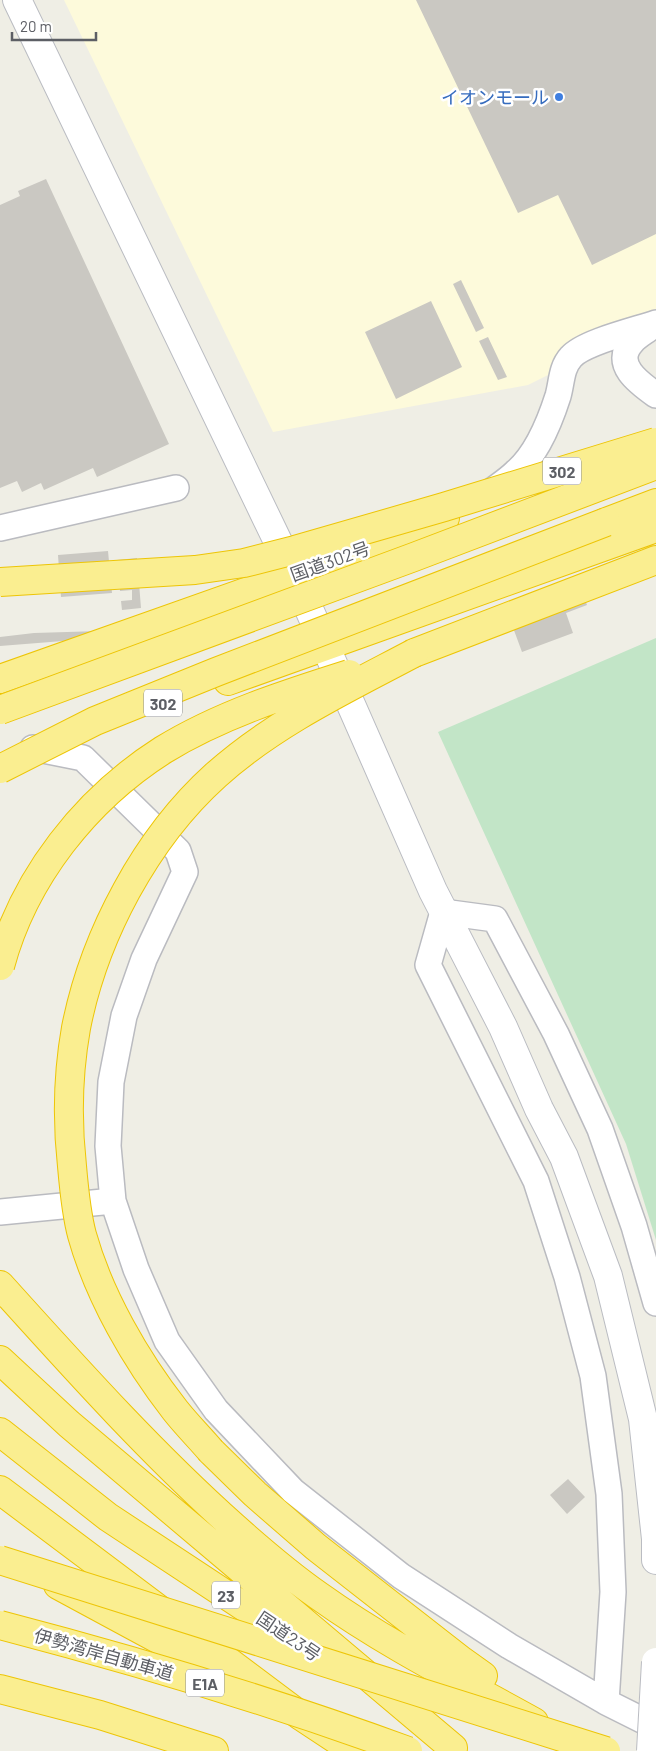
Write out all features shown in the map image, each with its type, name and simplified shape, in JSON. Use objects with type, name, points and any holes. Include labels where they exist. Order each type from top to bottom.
[{"type":"highway","name":"国道302号","points":[[0,679],[294,575],[467,510],[656,432]]},
{"type":"highway","points":[[0,582],[195,570],[244,562],[295,550],[435,510],[656,442]]},
{"type":"highway","points":[[0,710],[423,554],[656,465]]},
{"type":"highway","points":[[0,769],[95,721],[181,686],[656,503]]},
{"type":"highway","name":"302","points":[[0,759],[325,647],[656,528]]},
{"type":"highway","points":[[0,966],[5,948],[23,908],[44,868],[68,834],[98,801],[131,773],[164,750],[207,727],[258,705],[414,653],[656,560]]},
{"type":"highway","points":[[414,653],[329,698],[254,745],[216,775],[182,809],[151,849],[126,892],[106,934],[88,981],[76,1028],[69,1082],[69,1138],[74,1187],[82,1235],[97,1277],[118,1322],[144,1365],[175,1410],[211,1451],[255,1494],[366,1587],[462,1661],[593,1751]]},
{"type":"highway","points":[[0,1285],[98,1393],[155,1452],[270,1559],[319,1596],[375,1633],[586,1751]]},
{"type":"highway","points":[[0,1360],[69,1424],[455,1750]]},
{"type":"highway","name":"国道23号","points":[[0,1432],[108,1518],[280,1630],[455,1750]]},
{"type":"highway","points":[[0,1490],[301,1716],[354,1751]]},
{"type":"highway","points":[[0,1554],[301,1716]]},
{"type":"highway","points":[[0,1560],[606,1751]]},
{"type":"highway","name":"伊勢湾岸自動車道","points":[[0,1625],[222,1688],[408,1751]]},
{"type":"highway","points":[[0,1689],[100,1715],[214,1751]]},
{"type":"street","points":[[17,0],[294,575],[443,912],[503,1027],[539,1109],[564,1157],[608,1276],[643,1419],[656,1539],[656,1560]]},
{"type":"street","points":[[656,323],[632,342],[626,352],[625,364],[638,382],[656,395]]},
{"type":"street","points":[[467,510],[518,471],[538,445],[552,412],[565,366],[578,350],[622,333],[656,323]]},
{"type":"street","points":[[0,528],[176,488]]},
{"type":"street","points":[[595,549],[656,538]]},
{"type":"street","points":[[33,748],[83,758],[178,851],[184,872],[144,959],[124,1016],[111,1082],[108,1146],[113,1201],[136,1269],[167,1340],[216,1410],[293,1491],[400,1576],[509,1646],[606,1702],[656,1727]]},
{"type":"street","points":[[443,912],[496,919],[556,1034],[600,1129],[634,1226],[656,1303]]},
{"type":"street","points":[[443,912],[428,965],[536,1181],[567,1277],[593,1376],[609,1494],[613,1582],[606,1702]]},
{"type":"street","points":[[0,1212],[113,1201]]},
{"type":"street","points":[[651,1751],[656,1662]]},
{"type":"shaded area","points":[[64,0],[656,0],[656,321],[528,385],[273,432]]},
{"type":"green space","points":[[656,638],[656,1240],[626,1144],[438,732]]},
{"type":"building","name":"イオンモール","points":[[416,0],[656,0],[656,234],[592,265],[558,195],[518,213]]},
{"type":"building","points":[[46,179],[169,444],[97,477],[93,468],[44,490],[41,483],[22,492],[17,481],[0,488],[0,205],[20,196],[18,191]]},
{"type":"building","points":[[461,280],[484,328],[476,332],[453,284]]},
{"type":"building","points":[[431,301],[462,367],[396,399],[365,332]]},
{"type":"building","points":[[488,337],[507,377],[498,380],[479,341]]},
{"type":"building","points":[[108,551],[112,593],[61,597],[58,555]]},
{"type":"building","points":[[137,558],[141,608],[122,610],[121,601],[132,600],[132,590],[120,591],[117,560]]},
{"type":"building","points":[[576,576],[587,605],[566,613],[573,633],[522,652],[504,603]]},
{"type":"building","points":[[100,631],[101,638],[0,646],[0,637],[34,633]]},
{"type":"building","points":[[568,1479],[585,1497],[567,1514],[550,1495]]},
{"type":"place","name":"イオンモール","points":[[559,97]]}]
